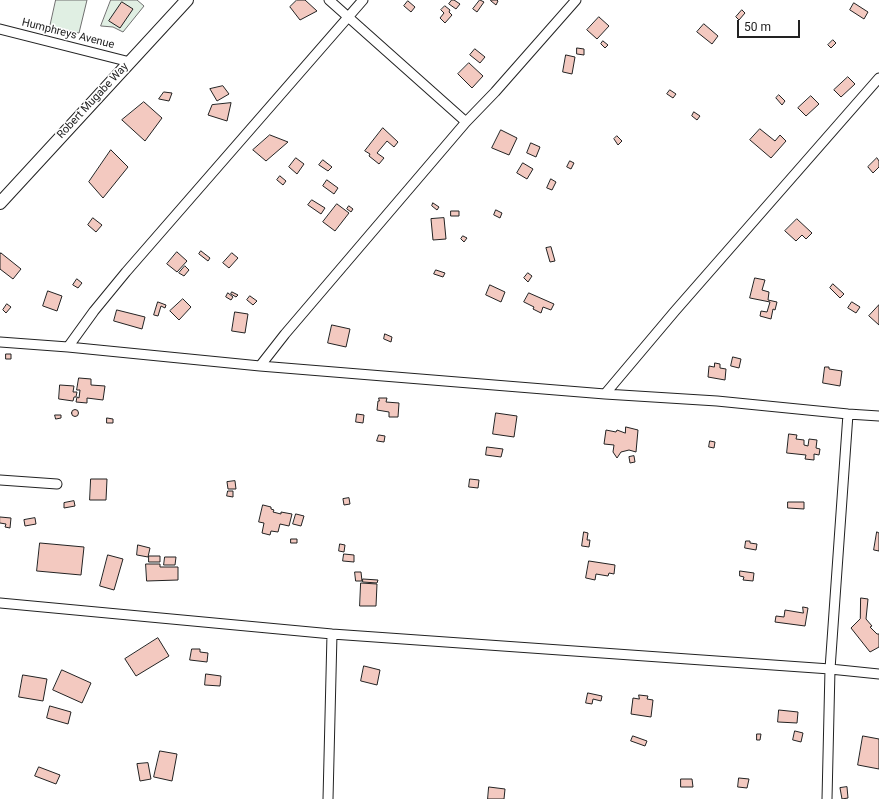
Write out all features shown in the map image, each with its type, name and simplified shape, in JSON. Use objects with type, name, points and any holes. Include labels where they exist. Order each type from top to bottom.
[{"type":"main road","name":"Robert Mugabe Way","points":[[0,203],[186,0]]},
{"type":"street","points":[[329,0],[466,122]]},
{"type":"street","points":[[68,347],[126,272],[363,0]]},
{"type":"street","points":[[260,366],[290,328],[466,122],[495,92],[576,0]]},
{"type":"street","name":"Humphreys Avenue","points":[[0,29],[130,62]]},
{"type":"street","points":[[606,394],[675,311],[879,78]]},
{"type":"street","points":[[0,342],[68,347],[260,366],[879,416]]},
{"type":"street","points":[[827,799],[830,669],[848,414]]},
{"type":"street","points":[[0,480],[57,484]]},
{"type":"street","points":[[0,603],[332,634],[830,669],[879,674]]},
{"type":"street","points":[[328,799],[332,634]]},
{"type":"green space","points":[[56,0],[87,0],[79,33],[50,27]]},
{"type":"green space","points":[[111,0],[137,0],[144,6],[123,32],[113,27],[101,26]]},
{"type":"building","points":[[297,0],[305,0],[317,11],[300,20],[290,7]]},
{"type":"building","points":[[452,0],[460,4],[456,9],[449,4]]},
{"type":"building","points":[[480,0],[484,2],[477,12],[473,9]]},
{"type":"building","points":[[408,1],[415,7],[411,12],[404,6]]},
{"type":"building","points":[[491,1],[498,1],[496,5]]},
{"type":"building","points":[[122,2],[133,9],[120,28],[109,21]]},
{"type":"building","points":[[854,3],[868,12],[864,19],[850,10]]},
{"type":"building","points":[[445,6],[450,10],[449,12],[452,15],[445,23],[440,18],[444,13],[441,10]]},
{"type":"building","points":[[742,10],[745,13],[739,20],[736,17]]},
{"type":"building","points":[[599,17],[609,26],[597,39],[587,30]]},
{"type":"building","points":[[704,24],[718,36],[712,44],[697,32]]},
{"type":"building","points":[[833,40],[836,43],[831,48],[828,45]]},
{"type":"building","points":[[603,41],[608,45],[605,48],[601,44]]},
{"type":"building","points":[[577,48],[584,49],[584,55],[577,54]]},
{"type":"building","points":[[475,49],[485,57],[480,63],[470,55]]},
{"type":"building","points":[[566,55],[575,57],[572,74],[563,72]]},
{"type":"building","points":[[469,63],[483,76],[472,88],[458,74]]},
{"type":"building","points":[[848,77],[855,84],[841,97],[834,90]]},
{"type":"building","points":[[223,86],[229,94],[217,101],[210,89]]},
{"type":"building","points":[[670,90],[676,94],[673,98],[667,94]]},
{"type":"building","points":[[164,92],[172,93],[169,101],[159,99]]},
{"type":"building","points":[[779,95],[785,101],[782,105],[776,98]]},
{"type":"building","points":[[811,96],[819,104],[806,116],[798,108]]},
{"type":"building","points":[[144,102],[162,118],[145,141],[122,120]]},
{"type":"building","points":[[231,103],[227,121],[208,115],[212,105]]},
{"type":"building","points":[[694,112],[700,116],[697,120],[692,116]]},
{"type":"building","points":[[383,128],[398,142],[394,147],[387,141],[377,153],[384,158],[379,164],[369,156],[370,154],[365,151]]},
{"type":"building","points":[[760,129],[775,141],[780,135],[786,141],[771,158],[750,140]]},
{"type":"building","points":[[501,130],[517,138],[509,155],[492,148]]},
{"type":"building","points":[[270,135],[288,142],[266,161],[253,150]]},
{"type":"building","points":[[617,136],[622,141],[618,145],[614,139]]},
{"type":"building","points":[[531,143],[540,147],[536,157],[527,153]]},
{"type":"building","points":[[111,150],[128,167],[103,198],[89,182]]},
{"type":"building","points":[[296,158],[304,164],[297,174],[289,167]]},
{"type":"building","points":[[877,158],[879,161],[879,167],[873,173],[868,167]]},
{"type":"building","points":[[323,160],[332,167],[328,171],[319,165]]},
{"type":"building","points":[[570,161],[574,163],[571,169],[567,167]]},
{"type":"building","points":[[523,163],[533,169],[527,179],[517,173]]},
{"type":"building","points":[[280,176],[286,181],[283,185],[277,180]]},
{"type":"building","points":[[551,179],[556,182],[552,190],[547,188]]},
{"type":"building","points":[[327,180],[338,188],[334,194],[323,186]]},
{"type":"building","points":[[312,200],[325,208],[321,214],[308,205]]},
{"type":"building","points":[[433,203],[439,207],[437,210],[432,206]]},
{"type":"building","points":[[337,204],[349,213],[335,231],[323,222]]},
{"type":"building","points":[[349,206],[353,209],[351,212],[347,209]]},
{"type":"building","points":[[496,210],[502,213],[500,218],[494,215]]},
{"type":"building","points":[[451,211],[459,211],[459,216],[451,216]]},
{"type":"building","points":[[93,218],[102,225],[96,232],[88,225]]},
{"type":"building","points":[[444,218],[446,239],[433,240],[431,219]]},
{"type":"building","points":[[797,219],[812,233],[806,239],[802,235],[796,241],[785,231]]},
{"type":"building","points":[[463,236],[467,238],[464,242],[461,239]]},
{"type":"building","points":[[551,247],[555,261],[550,262],[546,248]]},
{"type":"building","points":[[201,251],[210,258],[208,261],[199,254]]},
{"type":"building","points":[[177,252],[187,261],[177,272],[167,264]]},
{"type":"building","points":[[1,253],[21,269],[13,279],[0,269]]},
{"type":"building","points":[[232,253],[238,258],[229,268],[223,263]]},
{"type":"building","points":[[185,266],[189,270],[184,276],[179,273]]},
{"type":"building","points":[[436,270],[445,273],[443,277],[434,274]]},
{"type":"building","points":[[528,273],[532,276],[528,282],[524,278]]},
{"type":"building","points":[[755,278],[765,280],[762,290],[769,292],[768,300],[777,302],[775,310],[773,309],[771,319],[760,316],[761,311],[767,312],[770,302],[750,298]]},
{"type":"building","points":[[77,279],[82,283],[78,288],[73,285]]},
{"type":"building","points":[[833,284],[844,294],[840,298],[830,288]]},
{"type":"building","points":[[490,285],[505,292],[501,302],[486,295]]},
{"type":"building","points":[[48,291],[62,296],[57,311],[43,306]]},
{"type":"building","points":[[232,292],[238,295],[236,297],[231,294]]},
{"type":"building","points":[[228,293],[233,297],[231,300],[226,297]]},
{"type":"building","points":[[529,293],[554,304],[551,310],[543,307],[541,313],[533,309],[534,307],[524,302]]},
{"type":"building","points":[[250,296],[257,301],[253,305],[247,300]]},
{"type":"building","points":[[183,299],[191,307],[179,320],[170,311]]},
{"type":"building","points":[[158,302],[166,305],[165,308],[161,306],[158,316],[154,315]]},
{"type":"building","points":[[852,302],[860,307],[856,313],[848,308]]},
{"type":"building","points":[[7,304],[11,307],[6,313],[3,310]]},
{"type":"building","points":[[879,305],[879,325],[869,316]]},
{"type":"building","points":[[117,310],[145,317],[142,329],[114,321]]},
{"type":"building","points":[[235,312],[248,314],[245,333],[232,331]]},
{"type":"building","points":[[332,325],[350,329],[346,347],[328,343]]},
{"type":"building","points":[[385,334],[392,337],[391,342],[384,339]]},
{"type":"building","points":[[6,354],[11,354],[11,359],[6,359]]},
{"type":"building","points":[[733,357],[741,359],[739,368],[731,366]]},
{"type":"building","points":[[715,363],[720,364],[720,368],[726,369],[725,380],[708,377],[709,366],[714,367]]},
{"type":"building","points":[[825,367],[842,371],[840,386],[823,383]]},
{"type":"building","points":[[79,378],[91,379],[91,385],[105,386],[103,400],[87,398],[87,403],[76,402],[77,397],[79,398],[80,390],[77,390]]},
{"type":"building","points":[[60,385],[74,386],[73,392],[77,392],[73,401],[59,399]]},
{"type":"building","points":[[379,398],[387,398],[386,402],[399,403],[398,417],[389,417],[389,412],[377,410]]},
{"type":"building","points":[[75,410],[78,413],[75,416],[72,413]]},
{"type":"building","points":[[496,413],[517,416],[514,437],[493,434]]},
{"type":"building","points":[[357,414],[364,415],[363,423],[356,422]]},
{"type":"building","points":[[55,415],[61,415],[61,418],[56,419]]},
{"type":"building","points":[[107,418],[113,419],[113,423],[107,423]]},
{"type":"building","points":[[626,427],[638,430],[636,452],[629,450],[621,452],[617,458],[613,452],[614,445],[604,444],[606,430],[616,432],[617,430],[625,433]]},
{"type":"building","points":[[789,434],[797,435],[796,439],[804,440],[804,445],[808,446],[809,439],[817,440],[816,448],[820,449],[819,455],[814,454],[814,460],[805,459],[806,455],[787,453]]},
{"type":"building","points":[[379,435],[385,436],[384,442],[377,441]]},
{"type":"building","points":[[710,441],[715,442],[714,448],[709,447]]},
{"type":"building","points":[[487,447],[503,449],[501,457],[486,455]]},
{"type":"building","points":[[634,456],[635,462],[630,463],[629,457]]},
{"type":"building","points":[[91,479],[107,479],[106,500],[90,500]]},
{"type":"building","points":[[470,479],[479,480],[478,488],[469,487]]},
{"type":"building","points":[[235,481],[236,489],[228,489],[227,482]]},
{"type":"building","points":[[228,491],[233,491],[233,497],[227,496]]},
{"type":"building","points":[[349,498],[350,504],[344,505],[343,499]]},
{"type":"building","points":[[74,501],[75,506],[64,508],[64,503]]},
{"type":"building","points":[[788,502],[804,502],[804,509],[788,508]]},
{"type":"building","points":[[263,505],[271,507],[271,509],[274,510],[273,512],[292,514],[289,526],[280,524],[278,532],[271,531],[270,535],[262,533],[264,523],[259,522]]},
{"type":"building","points":[[296,514],[304,516],[301,526],[293,524]]},
{"type":"building","points":[[0,517],[11,518],[10,528],[5,527],[6,524],[0,523]]},
{"type":"building","points":[[35,518],[36,524],[25,526],[24,520]]},
{"type":"building","points":[[584,532],[588,533],[587,540],[590,540],[589,547],[582,546]]},
{"type":"building","points":[[877,532],[879,533],[879,551],[874,550]]},
{"type":"building","points":[[291,539],[297,539],[297,543],[291,543]]},
{"type":"building","points":[[746,541],[757,544],[756,550],[745,548]]},
{"type":"building","points":[[40,543],[84,547],[81,575],[37,571]]},
{"type":"building","points":[[340,544],[345,545],[344,552],[339,551]]},
{"type":"building","points":[[138,545],[150,548],[148,557],[137,555]]},
{"type":"building","points":[[344,554],[354,555],[354,562],[343,561]]},
{"type":"building","points":[[108,555],[123,559],[114,590],[100,586]]},
{"type":"building","points":[[149,556],[160,556],[160,562],[149,562]]},
{"type":"building","points":[[165,557],[176,557],[175,565],[164,565]]},
{"type":"building","points":[[589,561],[615,565],[614,574],[609,573],[608,576],[596,574],[595,580],[586,578]]},
{"type":"building","points":[[146,564],[160,564],[160,567],[178,567],[178,580],[147,581]]},
{"type":"building","points":[[740,571],[754,573],[753,581],[743,580],[744,577],[740,576]]},
{"type":"building","points":[[355,572],[361,572],[362,581],[356,581]]},
{"type":"building","points":[[363,579],[378,580],[377,583],[363,582]]},
{"type":"building","points":[[361,583],[377,584],[376,606],[360,606]]},
{"type":"building","points":[[861,598],[868,599],[866,619],[872,626],[870,627],[877,634],[879,634],[879,647],[870,652],[851,628],[860,619]]},
{"type":"building","points":[[803,607],[808,608],[805,626],[775,622],[776,616],[784,617],[785,610],[803,613]]},
{"type":"building","points":[[158,638],[169,656],[136,676],[125,659]]},
{"type":"building","points":[[192,649],[200,649],[200,652],[208,653],[207,662],[190,660]]},
{"type":"building","points":[[364,666],[380,670],[377,685],[361,681]]},
{"type":"building","points":[[62,670],[91,683],[82,703],[53,690]]},
{"type":"building","points":[[206,674],[221,676],[220,686],[205,685]]},
{"type":"building","points":[[23,675],[47,679],[43,701],[19,697]]},
{"type":"building","points":[[588,693],[602,696],[601,701],[593,699],[592,704],[586,703]]},
{"type":"building","points":[[639,695],[648,696],[647,699],[653,700],[651,717],[631,714],[633,698],[639,699]]},
{"type":"building","points":[[50,706],[71,712],[68,724],[47,718]]},
{"type":"building","points":[[779,710],[798,712],[797,723],[778,722]]},
{"type":"building","points":[[795,731],[803,733],[801,742],[793,740]]},
{"type":"building","points":[[757,734],[761,734],[760,740],[757,740]]},
{"type":"building","points":[[633,736],[647,741],[645,746],[631,741]]},
{"type":"building","points":[[863,736],[879,739],[879,769],[858,765]]},
{"type":"building","points":[[160,751],[177,754],[172,781],[154,777]]},
{"type":"building","points":[[148,763],[151,779],[140,781],[137,764]]},
{"type":"building","points":[[39,767],[60,775],[56,784],[35,776]]},
{"type":"building","points":[[739,778],[749,779],[747,788],[738,787]]},
{"type":"building","points":[[681,779],[692,779],[693,787],[681,787]]},
{"type":"building","points":[[489,787],[505,789],[504,799],[488,799]]},
{"type":"building","points":[[847,787],[848,798],[842,799],[840,788]]}]
